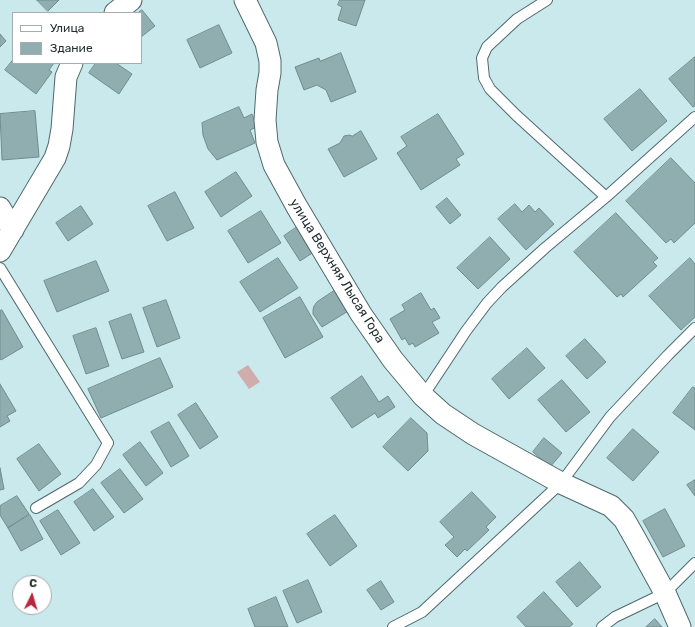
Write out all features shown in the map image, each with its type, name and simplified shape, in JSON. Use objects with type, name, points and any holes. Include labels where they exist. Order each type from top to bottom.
[{"type":"street","points":[[116,12],[130,0]]},
{"type":"street","name":"улица Верхняя Лысая Гора","points":[[245,0],[266,43],[270,61],[265,120],[267,142],[274,165],[297,207],[361,314],[393,360],[422,396],[443,414],[473,434],[561,483],[611,506],[624,519],[665,592],[680,627]]},
{"type":"street","points":[[0,251],[46,174],[57,152],[62,129],[66,77],[72,64]]},
{"type":"street","points":[[0,208],[13,230]]},
{"type":"lane","points":[[544,1],[517,19],[487,47],[482,58],[484,78],[490,89],[511,110],[606,197]]},
{"type":"lane","points":[[422,396],[466,331],[492,298],[545,248],[606,197],[695,117]]},
{"type":"lane","points":[[0,268],[108,443],[96,465],[79,483],[36,508]]},
{"type":"lane","points":[[393,627],[422,612],[561,483],[610,417],[695,328]]},
{"type":"lane","points":[[602,627],[615,617],[665,592],[695,563]]},
{"type":"shaded area","points":[[248,365],[260,382],[249,389],[237,372]]},
{"type":"building","points":[[37,0],[59,0],[48,11]]},
{"type":"building","points":[[340,0],[365,0],[356,26],[338,20],[342,7],[338,5]]},
{"type":"building","points":[[142,10],[155,26],[142,36],[142,12],[139,12]]},
{"type":"building","points":[[219,25],[232,53],[200,68],[187,40]]},
{"type":"building","points":[[0,34],[6,41],[0,47]]},
{"type":"building","points":[[341,53],[356,92],[331,102],[326,90],[317,85],[304,90],[295,67],[319,58],[320,61]]},
{"type":"building","points":[[695,57],[695,106],[693,107],[669,79]]},
{"type":"building","points":[[12,61],[12,64],[53,64],[49,70],[52,72],[36,94],[5,70]]},
{"type":"building","points":[[95,64],[117,64],[132,74],[119,94],[89,73]]},
{"type":"building","points":[[640,89],[667,121],[632,151],[604,119]]},
{"type":"building","points":[[239,107],[244,118],[252,114],[257,127],[250,130],[255,143],[217,160],[208,149],[203,135],[202,123]]},
{"type":"building","points":[[35,111],[39,157],[2,160],[0,114]]},
{"type":"building","points":[[438,114],[464,154],[456,159],[460,165],[421,190],[397,153],[407,146],[401,137]]},
{"type":"building","points":[[361,131],[377,159],[344,177],[328,149],[340,143],[344,136],[352,136]]},
{"type":"building","points":[[671,158],[695,183],[695,223],[674,243],[671,239],[666,243],[626,201]]},
{"type":"building","points":[[236,172],[252,196],[221,217],[205,192]]},
{"type":"building","points":[[175,192],[194,228],[167,241],[148,206]]},
{"type":"building","points":[[447,198],[461,215],[450,224],[436,207]]},
{"type":"building","points":[[515,204],[522,212],[529,205],[535,212],[539,208],[554,224],[526,250],[498,219]]},
{"type":"building","points":[[81,206],[93,224],[68,241],[56,223]]},
{"type":"building","points":[[261,211],[281,243],[248,263],[228,231]]},
{"type":"building","points":[[616,213],[658,258],[653,262],[657,266],[623,297],[621,294],[617,297],[574,252]]},
{"type":"building","points":[[300,225],[317,250],[300,261],[284,236]]},
{"type":"building","points":[[490,237],[510,259],[478,289],[457,268]]},
{"type":"building","points":[[278,258],[298,288],[260,312],[240,282]]},
{"type":"building","points":[[690,258],[695,264],[695,317],[681,330],[649,296]]},
{"type":"building","points":[[96,261],[109,291],[57,312],[44,281]]},
{"type":"building","points":[[337,289],[350,310],[322,327],[313,314],[314,306],[317,302]]},
{"type":"building","points":[[421,293],[431,310],[434,308],[440,318],[432,322],[439,333],[415,347],[413,343],[409,345],[405,338],[402,340],[390,319],[405,310],[402,305]]},
{"type":"building","points":[[300,297],[323,337],[285,358],[263,318]]},
{"type":"building","points":[[166,300],[180,338],[157,347],[143,308]]},
{"type":"building","points":[[2,310],[23,347],[1,360],[0,311]]},
{"type":"building","points":[[131,314],[144,352],[122,359],[109,322]]},
{"type":"building","points":[[96,328],[109,366],[86,374],[73,336]]},
{"type":"building","points":[[585,339],[606,362],[587,379],[566,356]]},
{"type":"building","points":[[527,348],[545,368],[509,399],[492,379]]},
{"type":"building","points":[[160,358],[173,387],[101,418],[88,389]]},
{"type":"building","points":[[362,376],[379,402],[388,396],[395,407],[378,418],[375,413],[352,428],[331,398]]},
{"type":"building","points":[[562,380],[590,412],[566,432],[538,400]]},
{"type":"building","points":[[0,384],[16,411],[7,416],[10,421],[0,427]]},
{"type":"building","points":[[693,387],[695,388],[695,430],[673,413]]},
{"type":"building","points":[[196,403],[218,437],[200,449],[178,415]]},
{"type":"building","points":[[411,418],[427,433],[428,451],[408,471],[383,447]]},
{"type":"building","points":[[169,422],[189,456],[171,467],[151,432]]},
{"type":"building","points":[[633,429],[659,452],[633,481],[607,458]]},
{"type":"building","points":[[544,438],[562,453],[550,467],[533,452]]},
{"type":"building","points":[[140,442],[163,473],[146,486],[123,455]]},
{"type":"building","points":[[39,444],[61,474],[39,491],[17,459]]},
{"type":"building","points":[[0,468],[4,489],[0,490]]},
{"type":"building","points":[[120,469],[143,499],[124,513],[101,483]]},
{"type":"building","points":[[695,480],[695,496],[687,485]]},
{"type":"building","points":[[93,489],[114,517],[94,531],[74,502]]},
{"type":"building","points":[[472,492],[496,517],[486,527],[489,530],[467,551],[465,549],[457,557],[445,545],[454,537],[440,522]]},
{"type":"building","points":[[17,496],[29,514],[8,528],[0,515],[0,506]]},
{"type":"building","points":[[665,509],[685,546],[663,557],[643,521]]},
{"type":"building","points":[[58,510],[80,543],[61,555],[40,521]]},
{"type":"building","points":[[30,515],[43,539],[21,551],[8,528]]},
{"type":"building","points":[[335,515],[357,546],[330,566],[307,534]]},
{"type":"building","points":[[580,562],[601,587],[577,607],[556,582]]},
{"type":"building","points":[[308,580],[322,612],[297,623],[283,591]]},
{"type":"building","points":[[381,581],[394,602],[381,610],[367,590]]},
{"type":"building","points":[[544,592],[573,624],[569,627],[526,627],[517,617]]},
{"type":"building","points":[[276,597],[288,627],[255,627],[248,609]]},
{"type":"building","points":[[655,619],[662,627],[646,627]]}]
